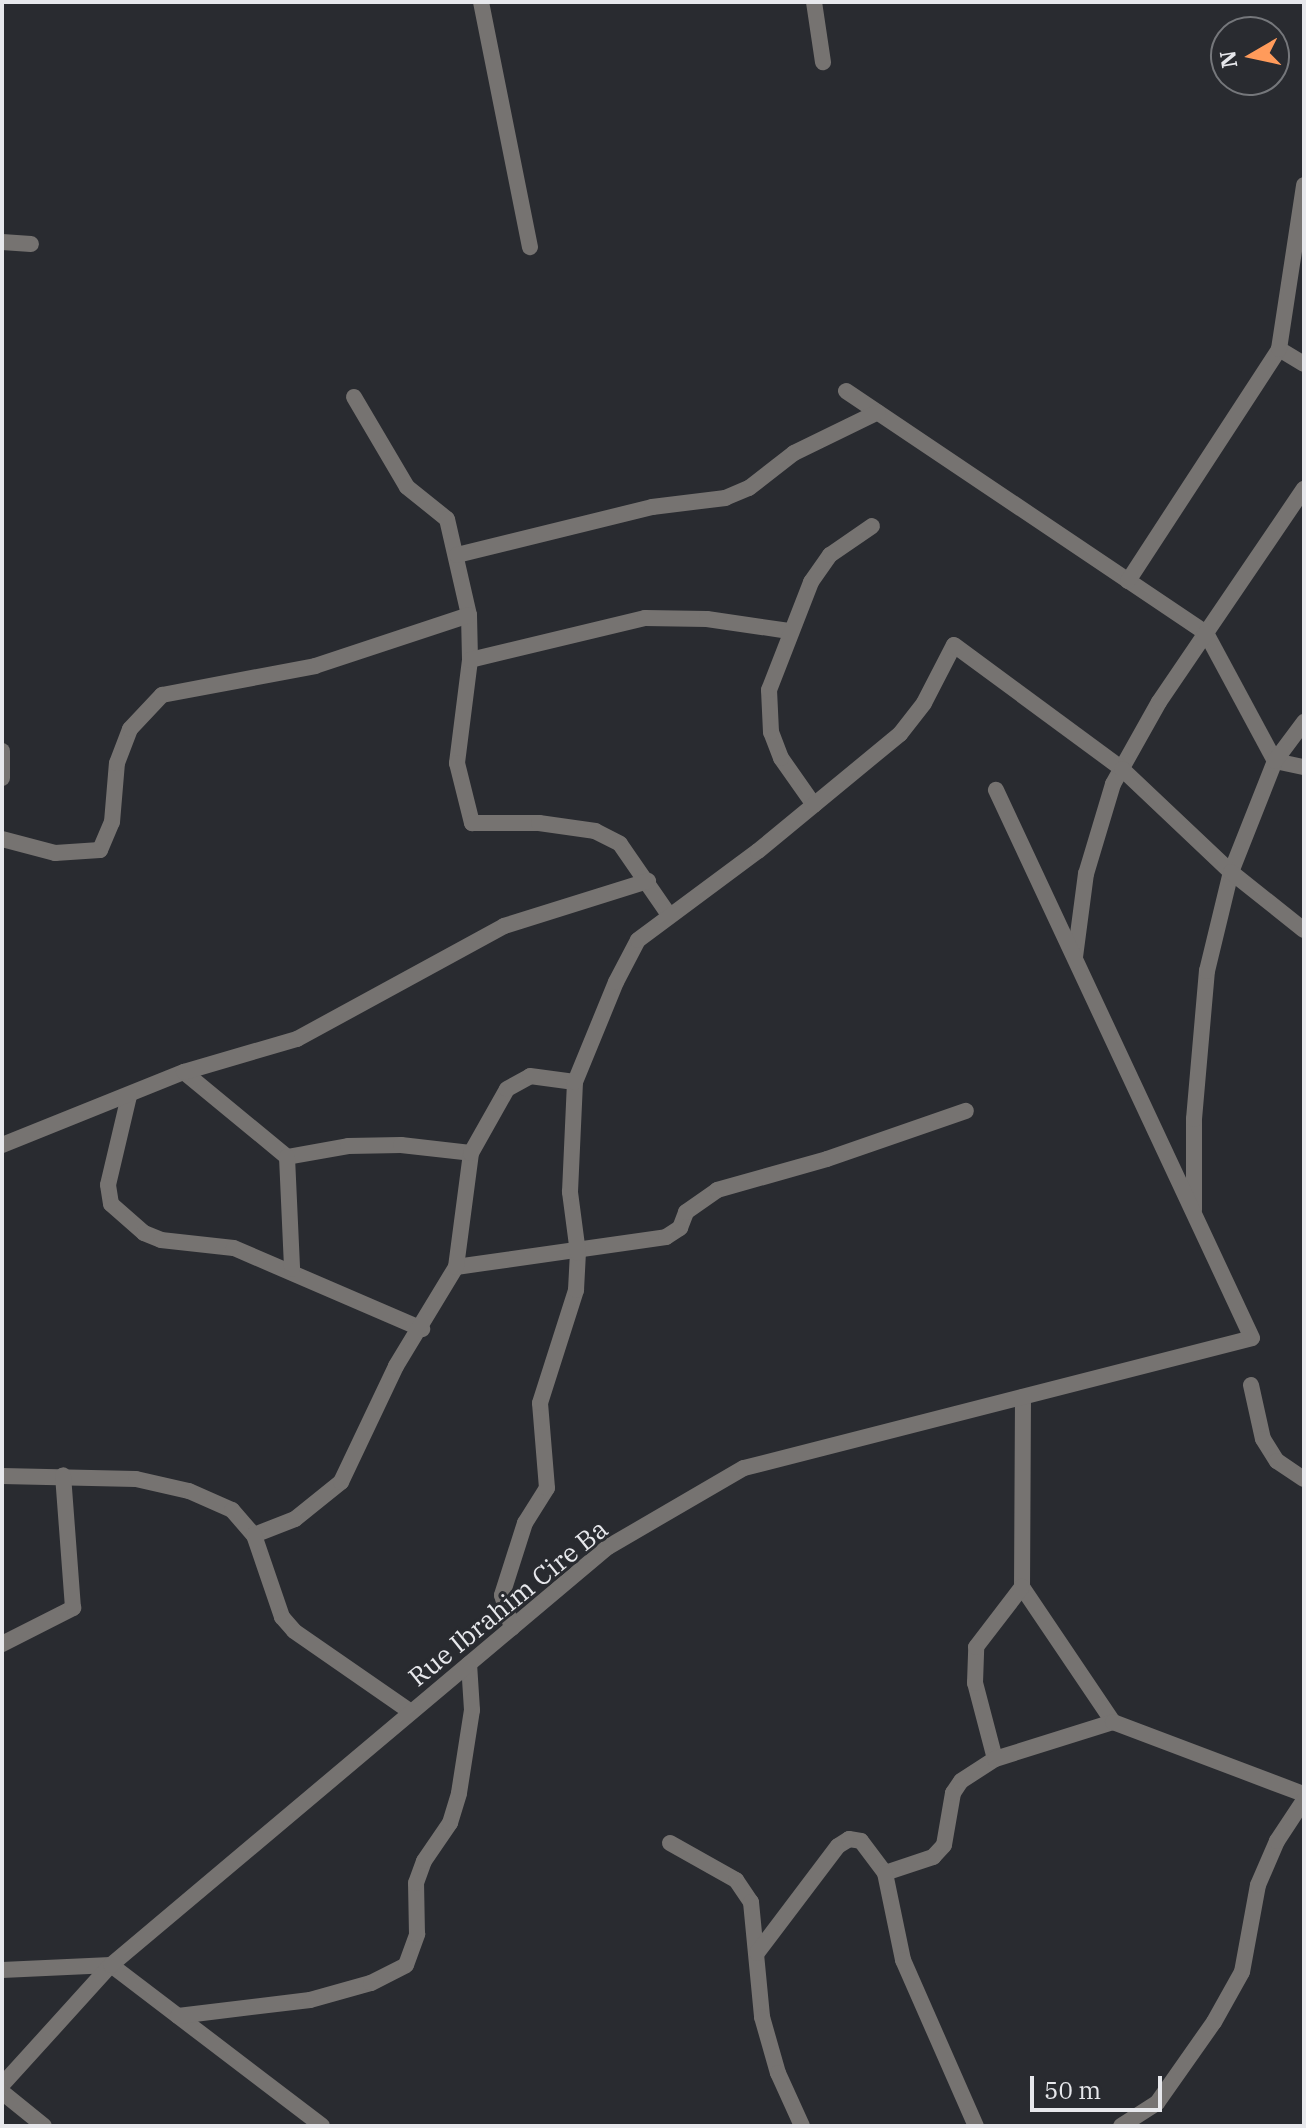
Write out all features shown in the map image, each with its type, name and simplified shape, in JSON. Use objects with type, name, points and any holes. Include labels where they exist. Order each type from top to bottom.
[{"type":"street","points":[[481,2],[530,247]]},
{"type":"street","points":[[814,2],[823,62]]},
{"type":"street","points":[[1128,581],[1279,349],[1304,185]]},
{"type":"street","points":[[2,242],[31,244]]},
{"type":"street","points":[[1279,349],[1304,364]]},
{"type":"street","points":[[846,391],[1206,633],[1275,761],[1304,767]]},
{"type":"street","points":[[354,397],[407,487],[447,519],[457,555],[469,615],[470,660],[457,763],[472,823],[539,823],[595,831],[620,844],[669,915]]},
{"type":"street","points":[[457,555],[652,507],[725,498],[749,488],[794,453],[878,412]]},
{"type":"street","points":[[1075,959],[1086,874],[1122,769],[1206,633],[1304,489]]},
{"type":"street","points":[[814,805],[781,758],[771,732],[769,690],[789,631],[811,582],[830,555],[872,526]]},
{"type":"street","points":[[2,839],[55,853],[100,850],[112,822],[117,763],[130,729],[162,695],[315,666],[469,615]]},
{"type":"street","points":[[470,660],[645,618],[707,619],[789,631]]},
{"type":"street","points":[[512,1628],[502,1595],[525,1523],[547,1488],[540,1403],[576,1290],[578,1253],[570,1221],[575,1082],[638,940],[814,805],[900,734],[924,703],[954,645],[1122,769],[1231,872],[1304,930]]},
{"type":"street","points":[[1195,1216],[1194,1119],[1207,971],[1231,872],[1275,761],[1304,722]]},
{"type":"street","points":[[2,751],[2,778]]},
{"type":"street","points":[[996,790],[1195,1216]]},
{"type":"street","points":[[2,1145],[184,1072],[297,1039],[504,926],[648,881]]},
{"type":"street","points":[[184,1072],[287,1157],[292,1269]]},
{"type":"street","points":[[254,1535],[295,1519],[341,1482],[396,1366],[422,1329],[456,1267],[471,1153],[507,1089],[519,1081],[547,1077],[575,1082]]},
{"type":"street","points":[[129,1096],[108,1185],[111,1204],[161,1240],[234,1248],[292,1269],[422,1329]]},
{"type":"street","points":[[456,1267],[578,1253],[666,1237],[680,1228],[686,1212],[717,1190],[827,1159],[966,1111]]},
{"type":"street","points":[[287,1157],[348,1146],[401,1145],[471,1153]]},
{"type":"street","name":"Rue Ibrahim Cire Ba","points":[[2,2085],[111,1965],[608,1547],[744,1468],[1252,1338],[1195,1216]]},
{"type":"street","points":[[1251,1385],[1263,1439],[1277,1461],[1304,1479]]},
{"type":"street","points":[[1023,1397],[1022,1587],[1113,1722],[1304,1794]]},
{"type":"street","points":[[2,1644],[73,1608],[63,1475]]},
{"type":"street","points":[[2,1476],[136,1479],[189,1491],[232,1510],[254,1535],[282,1617],[294,1631],[411,1712]]},
{"type":"street","points":[[995,1759],[975,1683],[976,1647],[1022,1587]]},
{"type":"street","points":[[178,2016],[310,2000],[371,1983],[406,1965],[417,1934],[416,1883],[424,1861],[450,1823],[459,1793],[472,1710],[469,1664]]},
{"type":"street","points":[[885,1873],[933,1857],[944,1845],[953,1793],[961,1781],[995,1759],[1113,1722]]},
{"type":"street","points":[[1121,2126],[1157,2103],[1214,2022],[1242,1972],[1258,1885],[1277,1841],[1304,1800]]},
{"type":"street","points":[[757,1953],[812,1878],[849,1839],[861,1841],[885,1873],[903,1960],[976,2126]]},
{"type":"street","points":[[670,1843],[736,1880],[751,1902],[762,2017],[778,2073],[802,2126]]},
{"type":"street","points":[[2,1970],[111,1965],[322,2126]]},
{"type":"street","points":[[2,2092],[44,2126]]}]
